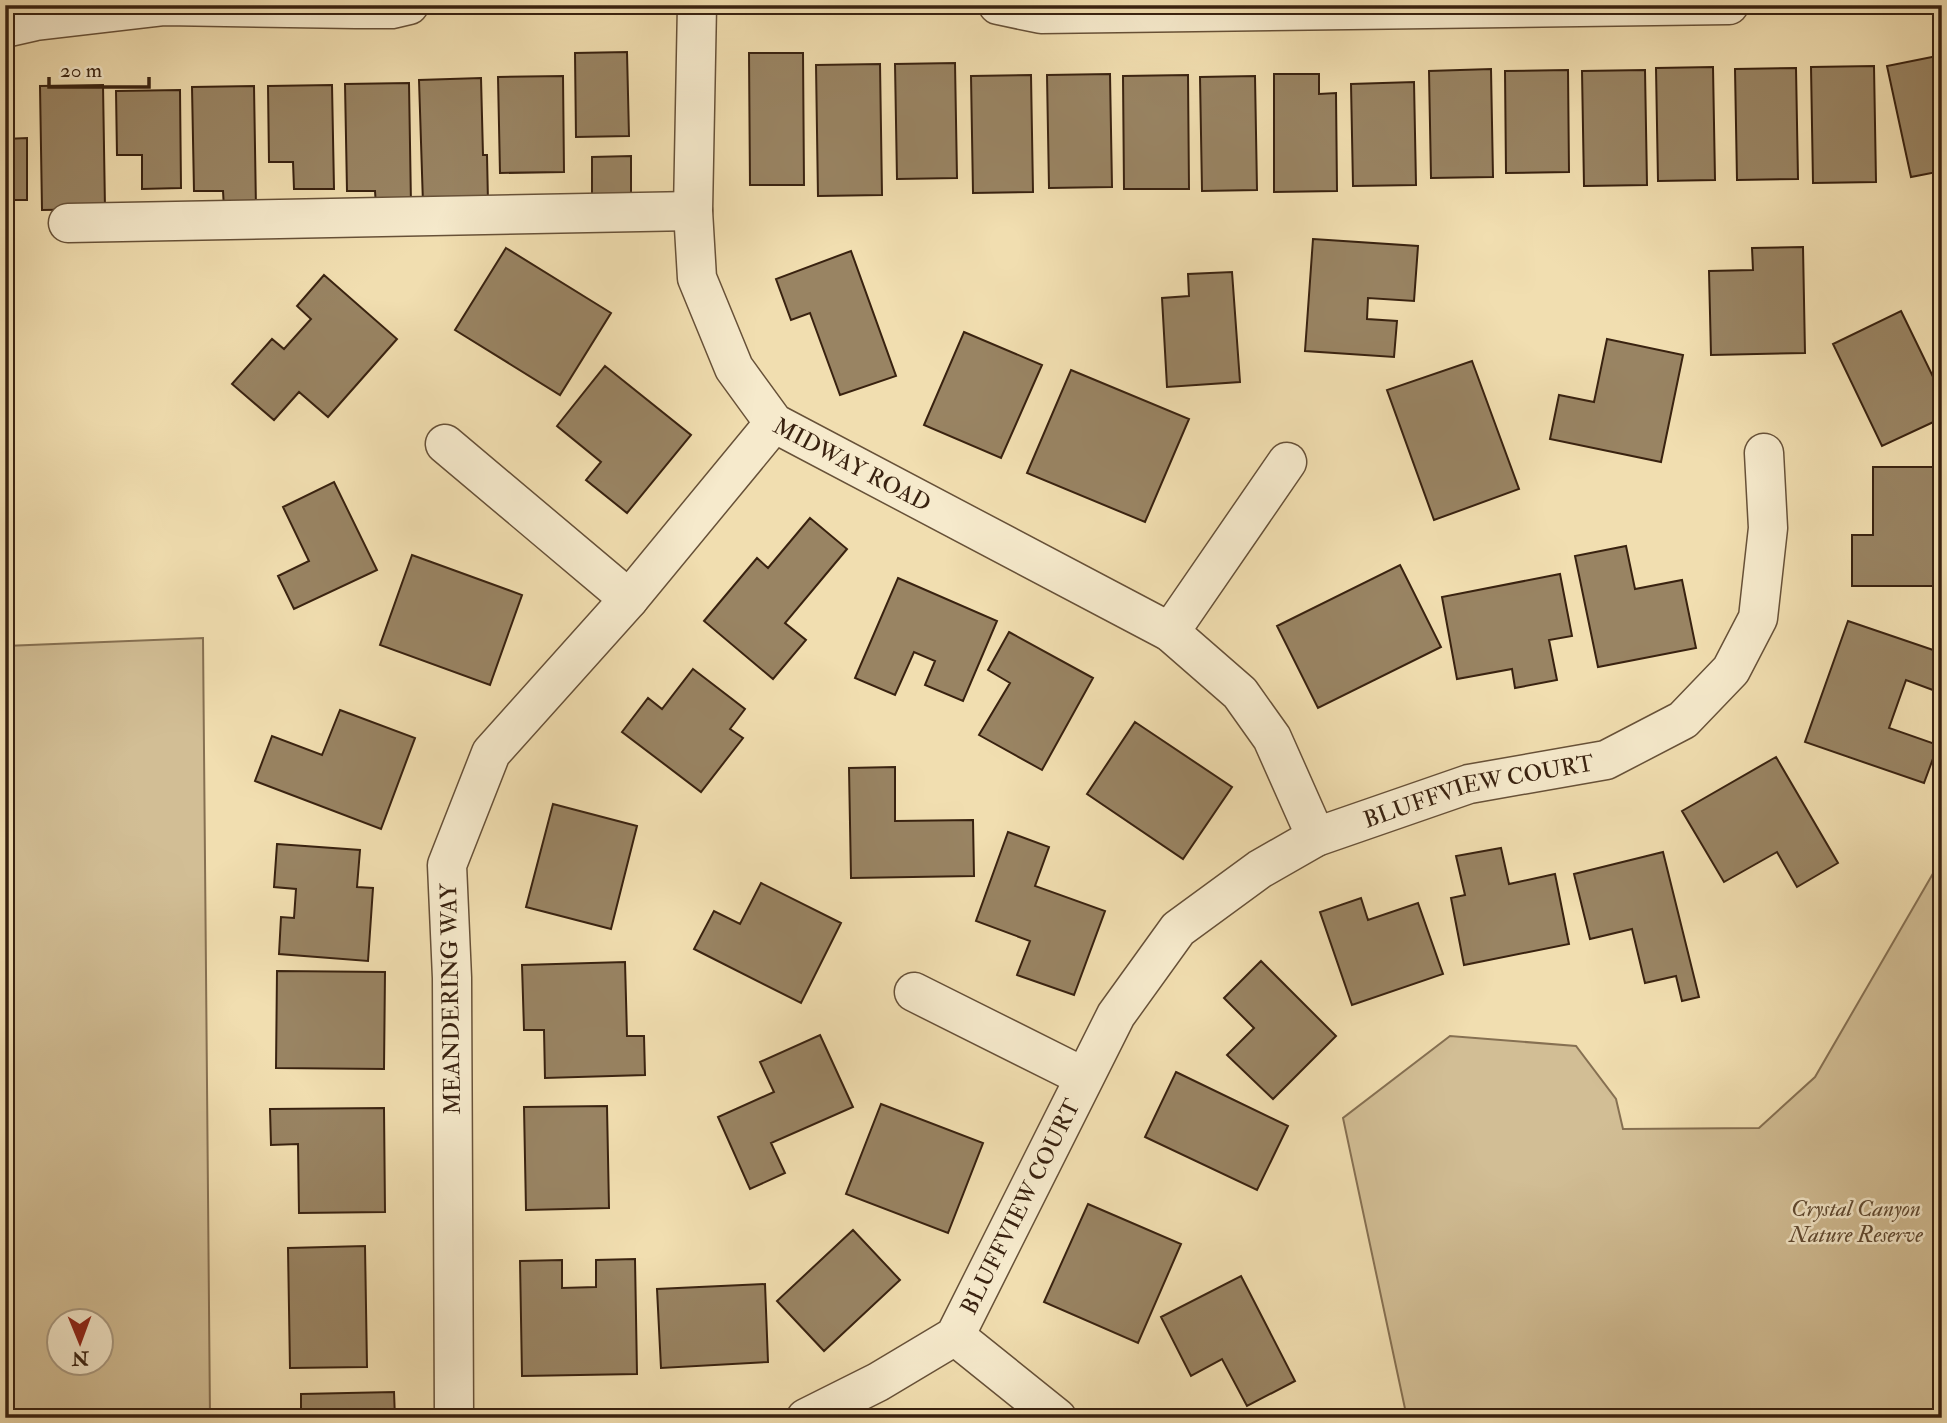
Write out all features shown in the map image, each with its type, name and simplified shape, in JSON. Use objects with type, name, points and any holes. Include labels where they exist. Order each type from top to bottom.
[{"type":"street","points":[[5,28],[165,6],[392,9],[409,5]]},
{"type":"street","name":"MIDWAY ROAD","points":[[697,5],[693,211],[697,278],[733,368],[774,423],[1170,632],[1240,693],[1248,704],[1272,738],[1316,837]]},
{"type":"street","points":[[998,5],[1041,14],[1320,8],[1729,5]]},
{"type":"street","points":[[68,223],[693,211]]},
{"type":"street","name":"MEANDERING WAY","points":[[454,1418],[452,978],[447,865],[491,753],[629,599],[774,423]]},
{"type":"street","points":[[445,444],[629,599]]},
{"type":"street","name":"BLUFFVIEW COURT","points":[[806,1418],[878,1382],[955,1336],[1116,1016],[1178,929],[1260,869],[1316,837],[1469,784],[1606,760],[1683,720],[1731,670],[1758,618],[1768,528],[1765,453]]},
{"type":"street","points":[[1170,632],[1287,462]]},
{"type":"street","name":"BLUFFVIEW COURT","points":[[914,992],[1084,1077]]},
{"type":"street","name":"BLUFFVIEW COURT","points":[[955,1336],[1057,1418]]},
{"type":"green space","points":[[203,638],[210,1418],[5,1418],[5,646]]},
{"type":"green space","name":"Crystal Canyon Nature Reserve","points":[[1942,858],[1942,1418],[1407,1418],[1343,1118],[1450,1036],[1576,1046],[1616,1099],[1623,1129],[1759,1128],[1815,1077]]},
{"type":"building","points":[[627,52],[629,136],[576,137],[575,53]]},
{"type":"building","points":[[749,53],[803,53],[804,185],[750,185]]},
{"type":"building","points":[[1942,55],[1942,171],[1911,177],[1887,66]]},
{"type":"building","points":[[955,63],[957,178],[897,179],[895,64]]},
{"type":"building","points":[[880,64],[882,195],[818,196],[816,65]]},
{"type":"building","points":[[1874,66],[1876,182],[1813,183],[1811,67]]},
{"type":"building","points":[[1713,67],[1715,180],[1658,181],[1656,68]]},
{"type":"building","points":[[1796,68],[1798,179],[1737,180],[1735,69]]},
{"type":"building","points":[[1491,69],[1493,177],[1431,178],[1429,71]]},
{"type":"building","points":[[1568,70],[1569,172],[1506,173],[1505,71]]},
{"type":"building","points":[[1645,70],[1647,185],[1584,186],[1582,71]]},
{"type":"building","points":[[1110,74],[1112,187],[1049,188],[1047,75]]},
{"type":"building","points":[[1274,74],[1319,74],[1319,94],[1336,93],[1337,191],[1274,192]]},
{"type":"building","points":[[1031,75],[1033,192],[973,193],[971,76]]},
{"type":"building","points":[[1188,75],[1189,189],[1124,189],[1123,76]]},
{"type":"building","points":[[563,76],[564,172],[500,173],[498,77]]},
{"type":"building","points":[[1255,76],[1257,190],[1202,191],[1200,77]]},
{"type":"building","points":[[481,78],[483,155],[487,155],[488,202],[423,204],[419,80]]},
{"type":"building","points":[[1414,82],[1416,185],[1353,186],[1351,84]]},
{"type":"building","points":[[409,83],[411,205],[376,206],[375,191],[347,191],[345,84]]},
{"type":"building","points":[[103,85],[105,209],[42,210],[40,86]]},
{"type":"building","points":[[332,85],[334,189],[294,189],[293,162],[269,162],[268,86]]},
{"type":"building","points":[[254,86],[256,209],[224,209],[223,191],[194,191],[192,87]]},
{"type":"building","points":[[180,90],[181,188],[142,189],[142,155],[117,155],[116,91]]},
{"type":"building","points":[[27,138],[27,200],[5,200],[5,139]]},
{"type":"building","points":[[631,156],[631,196],[592,197],[592,157]]},
{"type":"building","points":[[1313,239],[1418,246],[1414,301],[1368,298],[1367,319],[1397,321],[1394,357],[1305,351]]},
{"type":"building","points":[[1803,247],[1805,353],[1711,355],[1709,271],[1753,270],[1752,248]]},
{"type":"building","points":[[506,248],[611,313],[560,395],[455,330]]},
{"type":"building","points":[[851,251],[896,376],[840,395],[810,313],[791,320],[776,279]]},
{"type":"building","points":[[1232,272],[1240,382],[1167,387],[1162,298],[1189,296],[1188,274]]},
{"type":"building","points":[[324,275],[397,339],[328,417],[299,392],[274,420],[232,384],[272,339],[284,349],[311,319],[297,306]]},
{"type":"building","points":[[1901,311],[1937,385],[1942,383],[1942,418],[1882,446],[1833,344]]},
{"type":"building","points":[[964,332],[1042,365],[1001,458],[924,425]]},
{"type":"building","points":[[1607,339],[1683,355],[1661,462],[1550,439],[1559,395],[1594,402]]},
{"type":"building","points":[[1472,361],[1519,489],[1434,520],[1387,390]]},
{"type":"building","points":[[605,366],[691,435],[627,513],[586,480],[601,462],[557,426]]},
{"type":"building","points":[[1071,370],[1189,419],[1145,522],[1027,473]]},
{"type":"building","points":[[1873,467],[1942,467],[1942,586],[1852,586],[1852,535],[1873,535]]},
{"type":"building","points":[[334,482],[377,570],[294,609],[278,576],[309,561],[283,507]]},
{"type":"building","points":[[810,518],[847,549],[785,623],[806,640],[773,679],[704,621],[757,558],[768,568]]},
{"type":"building","points":[[1626,546],[1635,589],[1682,580],[1696,648],[1598,667],[1575,556]]},
{"type":"building","points":[[412,555],[522,595],[490,685],[380,645]]},
{"type":"building","points":[[1400,565],[1441,647],[1318,708],[1277,626]]},
{"type":"building","points":[[1560,574],[1572,636],[1549,640],[1557,680],[1515,688],[1512,669],[1457,679],[1442,597]]},
{"type":"building","points":[[898,578],[997,621],[963,701],[925,685],[935,661],[914,652],[895,695],[855,678]]},
{"type":"building","points":[[1848,621],[1942,653],[1941,693],[1906,680],[1889,728],[1938,745],[1924,783],[1805,742]]},
{"type":"building","points":[[1009,632],[1093,678],[1042,770],[979,735],[1010,683],[988,670]]},
{"type":"building","points":[[693,669],[745,709],[730,729],[743,738],[701,792],[622,732],[648,698],[662,709]]},
{"type":"building","points":[[340,710],[415,738],[381,829],[255,781],[272,736],[322,755]]},
{"type":"building","points":[[1135,722],[1232,787],[1183,859],[1087,794]]},
{"type":"building","points":[[1776,757],[1838,863],[1797,887],[1777,852],[1724,882],[1682,811]]},
{"type":"building","points":[[895,767],[895,821],[973,820],[974,876],[851,878],[849,768]]},
{"type":"building","points":[[553,804],[637,826],[611,929],[526,907]]},
{"type":"building","points":[[1008,832],[1049,847],[1035,886],[1105,911],[1074,995],[1017,975],[1030,941],[976,921]]},
{"type":"building","points":[[277,844],[360,850],[357,887],[373,888],[368,961],[279,954],[281,917],[294,918],[296,889],[274,887]]},
{"type":"building","points":[[1501,848],[1509,884],[1555,874],[1569,944],[1464,965],[1451,898],[1465,895],[1456,856]]},
{"type":"building","points":[[1663,852],[1699,997],[1682,1001],[1676,976],[1645,983],[1632,929],[1590,939],[1574,874]]},
{"type":"building","points":[[761,883],[841,923],[801,1003],[694,949],[714,911],[740,924]]},
{"type":"building","points":[[1361,898],[1368,920],[1418,903],[1443,974],[1352,1005],[1320,912]]},
{"type":"building","points":[[1261,961],[1336,1036],[1273,1099],[1227,1055],[1254,1028],[1224,998]]},
{"type":"building","points":[[625,962],[627,1036],[644,1036],[645,1075],[545,1078],[544,1030],[524,1030],[522,965]]},
{"type":"building","points":[[277,971],[385,972],[384,1069],[276,1068]]},
{"type":"building","points":[[820,1035],[853,1107],[771,1143],[785,1173],[750,1189],[718,1117],[774,1092],[760,1062]]},
{"type":"building","points":[[1176,1072],[1288,1126],[1257,1190],[1145,1137]]},
{"type":"building","points":[[881,1104],[983,1143],[948,1233],[846,1194]]},
{"type":"building","points":[[607,1106],[609,1208],[526,1210],[524,1107]]},
{"type":"building","points":[[384,1108],[385,1212],[299,1213],[298,1144],[271,1145],[270,1109]]},
{"type":"building","points":[[1088,1204],[1181,1244],[1138,1343],[1044,1302]]},
{"type":"building","points":[[853,1230],[900,1280],[824,1351],[777,1301]]},
{"type":"building","points":[[365,1246],[367,1367],[290,1368],[288,1248]]},
{"type":"building","points":[[635,1259],[637,1374],[522,1376],[520,1261],[562,1260],[562,1288],[596,1287],[596,1260]]},
{"type":"building","points":[[1241,1276],[1295,1381],[1247,1406],[1222,1359],[1191,1376],[1161,1317]]},
{"type":"building","points":[[765,1284],[768,1362],[661,1368],[657,1289]]},
{"type":"building","points":[[394,1392],[395,1418],[301,1418],[301,1394]]}]
